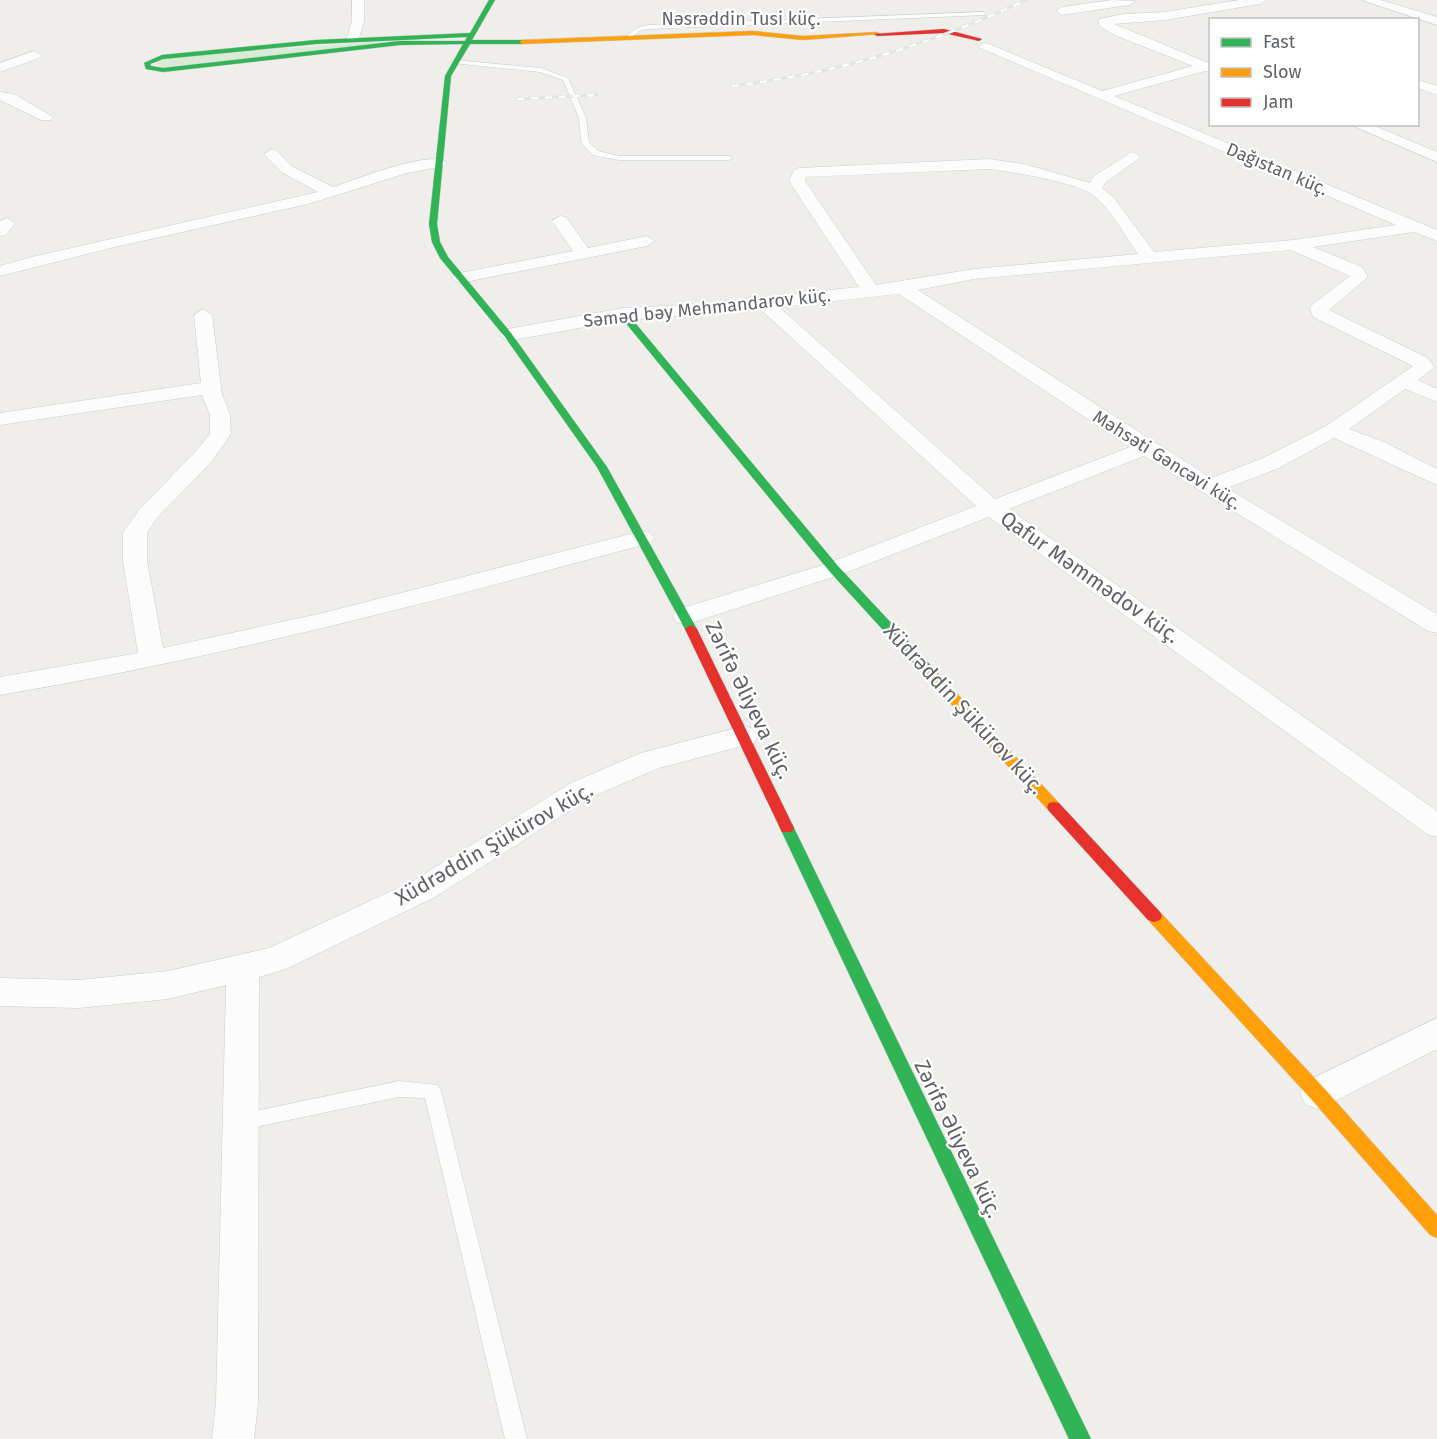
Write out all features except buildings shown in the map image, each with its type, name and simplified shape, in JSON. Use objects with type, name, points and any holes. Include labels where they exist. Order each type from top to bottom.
[{"type":"street","points":[[353,38],[358,21],[358,0]]},
{"type":"street","name":"Zərifə Əliyeva küç.","points":[[492,0],[454,62],[444,89],[433,224],[436,242],[444,258],[508,335],[602,467],[685,616],[1080,1439]]},
{"type":"street","points":[[1062,11],[1134,0]]},
{"type":"street","points":[[1209,67],[1116,31],[1102,22],[1165,16],[1260,0]]},
{"type":"street","points":[[1368,0],[1437,21]]},
{"type":"street","points":[[1384,18],[1430,4]]},
{"type":"street","points":[[1213,8],[1233,16]]},
{"type":"street","name":"Nəsrəddin Tusi küç.","points":[[468,40],[627,38],[753,33],[815,38],[944,31],[982,43]]},
{"type":"street","points":[[353,38],[468,40],[342,48],[154,71],[148,68],[147,63],[152,59],[184,54],[353,38]]},
{"type":"street","name":"Dağıstan küç.","points":[[982,43],[1100,96],[1437,236]]},
{"type":"street","points":[[0,68],[34,55]]},
{"type":"street","points":[[1100,96],[1209,67]]},
{"type":"street","points":[[1419,84],[1437,91]]},
{"type":"street","points":[[0,96],[9,97],[46,117]]},
{"type":"street","points":[[1361,126],[1437,157]]},
{"type":"street","points":[[272,154],[286,169],[332,193]]},
{"type":"street","points":[[1094,189],[1100,179],[1132,157]]},
{"type":"street","points":[[0,271],[126,239],[332,193],[400,168],[439,163]]},
{"type":"street","name":"Səməd bəy Mehmandarov küç.","points":[[871,291],[797,181],[799,173],[988,164],[1024,169],[1094,189],[1108,201],[1151,260]]},
{"type":"street","points":[[560,220],[584,254]]},
{"type":"street","name":"Səməd bəy Mehmandarov küç.","points":[[508,335],[623,314],[902,288],[974,274],[1151,260],[1293,245],[1416,227]]},
{"type":"street","points":[[460,278],[647,241]]},
{"type":"street","name":"Səməd bəy Mehmandarov küç.","points":[[1208,487],[1271,463],[1333,430],[1387,390],[1405,382],[1424,367],[1420,362],[1320,313],[1319,308],[1359,277],[1356,271],[1293,245]]},
{"type":"street","name":"Məhsəti Gəncəvi küç.","points":[[902,288],[1146,448],[1437,625]]},
{"type":"street","name":"Qafur Məmmədov küç.","points":[[763,302],[992,508],[1437,826]]},
{"type":"street","name":"Xüdrəddin Şükürov küç.","points":[[623,314],[834,569],[1317,1093],[1437,1228]]},
{"type":"street","points":[[152,658],[135,561],[135,533],[147,515],[204,456],[220,434],[220,415],[211,387],[203,315]]},
{"type":"street","points":[[1405,382],[1437,396]]},
{"type":"street","points":[[0,419],[211,387]]},
{"type":"street","points":[[1333,430],[1376,447],[1437,478]]},
{"type":"street","points":[[685,616],[834,569],[1146,448]]},
{"type":"street","points":[[0,686],[88,672],[152,658],[472,583],[642,538]]},
{"type":"street","name":"Xüdrəddin Şükürov küç.","points":[[0,992],[79,994],[168,985],[275,960],[424,889],[581,790],[651,760],[744,736]]},
{"type":"street","points":[[232,1439],[237,1402],[239,1122],[243,967]]},
{"type":"street","points":[[1317,1093],[1437,1033]]},
{"type":"lane","points":[[627,38],[639,29],[648,27],[984,14]]},
{"type":"lane","points":[[454,62],[541,70],[566,79],[575,104],[585,122],[585,141],[595,153],[619,158],[729,158]]},
{"type":"lane","points":[[239,1122],[399,1089],[432,1091],[516,1439]]},
{"type":"green space","points":[[433,38],[161,68],[156,62],[168,57]]},
{"type":"railway","points":[[732,86],[809,73],[883,55],[954,31],[1026,0]]},
{"type":"railway","points":[[517,99],[597,95]]},
{"type":"traffic: fast","points":[[492,0],[448,76],[433,224],[436,242],[444,258],[508,335],[602,467],[691,629]]},
{"type":"traffic: fast","points":[[471,35],[316,42],[162,57],[147,63],[148,68],[163,70],[400,43],[522,42]]},
{"type":"traffic: fast","points":[[623,314],[834,569],[931,674]]},
{"type":"traffic: fast","points":[[787,828],[1080,1439]]},
{"type":"traffic: slow","points":[[522,42],[753,33],[803,38],[877,34]]},
{"type":"traffic: slow","points":[[931,674],[1054,807]]},
{"type":"traffic: slow","points":[[1154,916],[1317,1093],[1437,1229]]},
{"type":"traffic: jam","points":[[877,34],[944,31],[979,39]]},
{"type":"traffic: jam","points":[[691,629],[787,828]]},
{"type":"traffic: jam","points":[[1054,807],[1154,916]]}]
